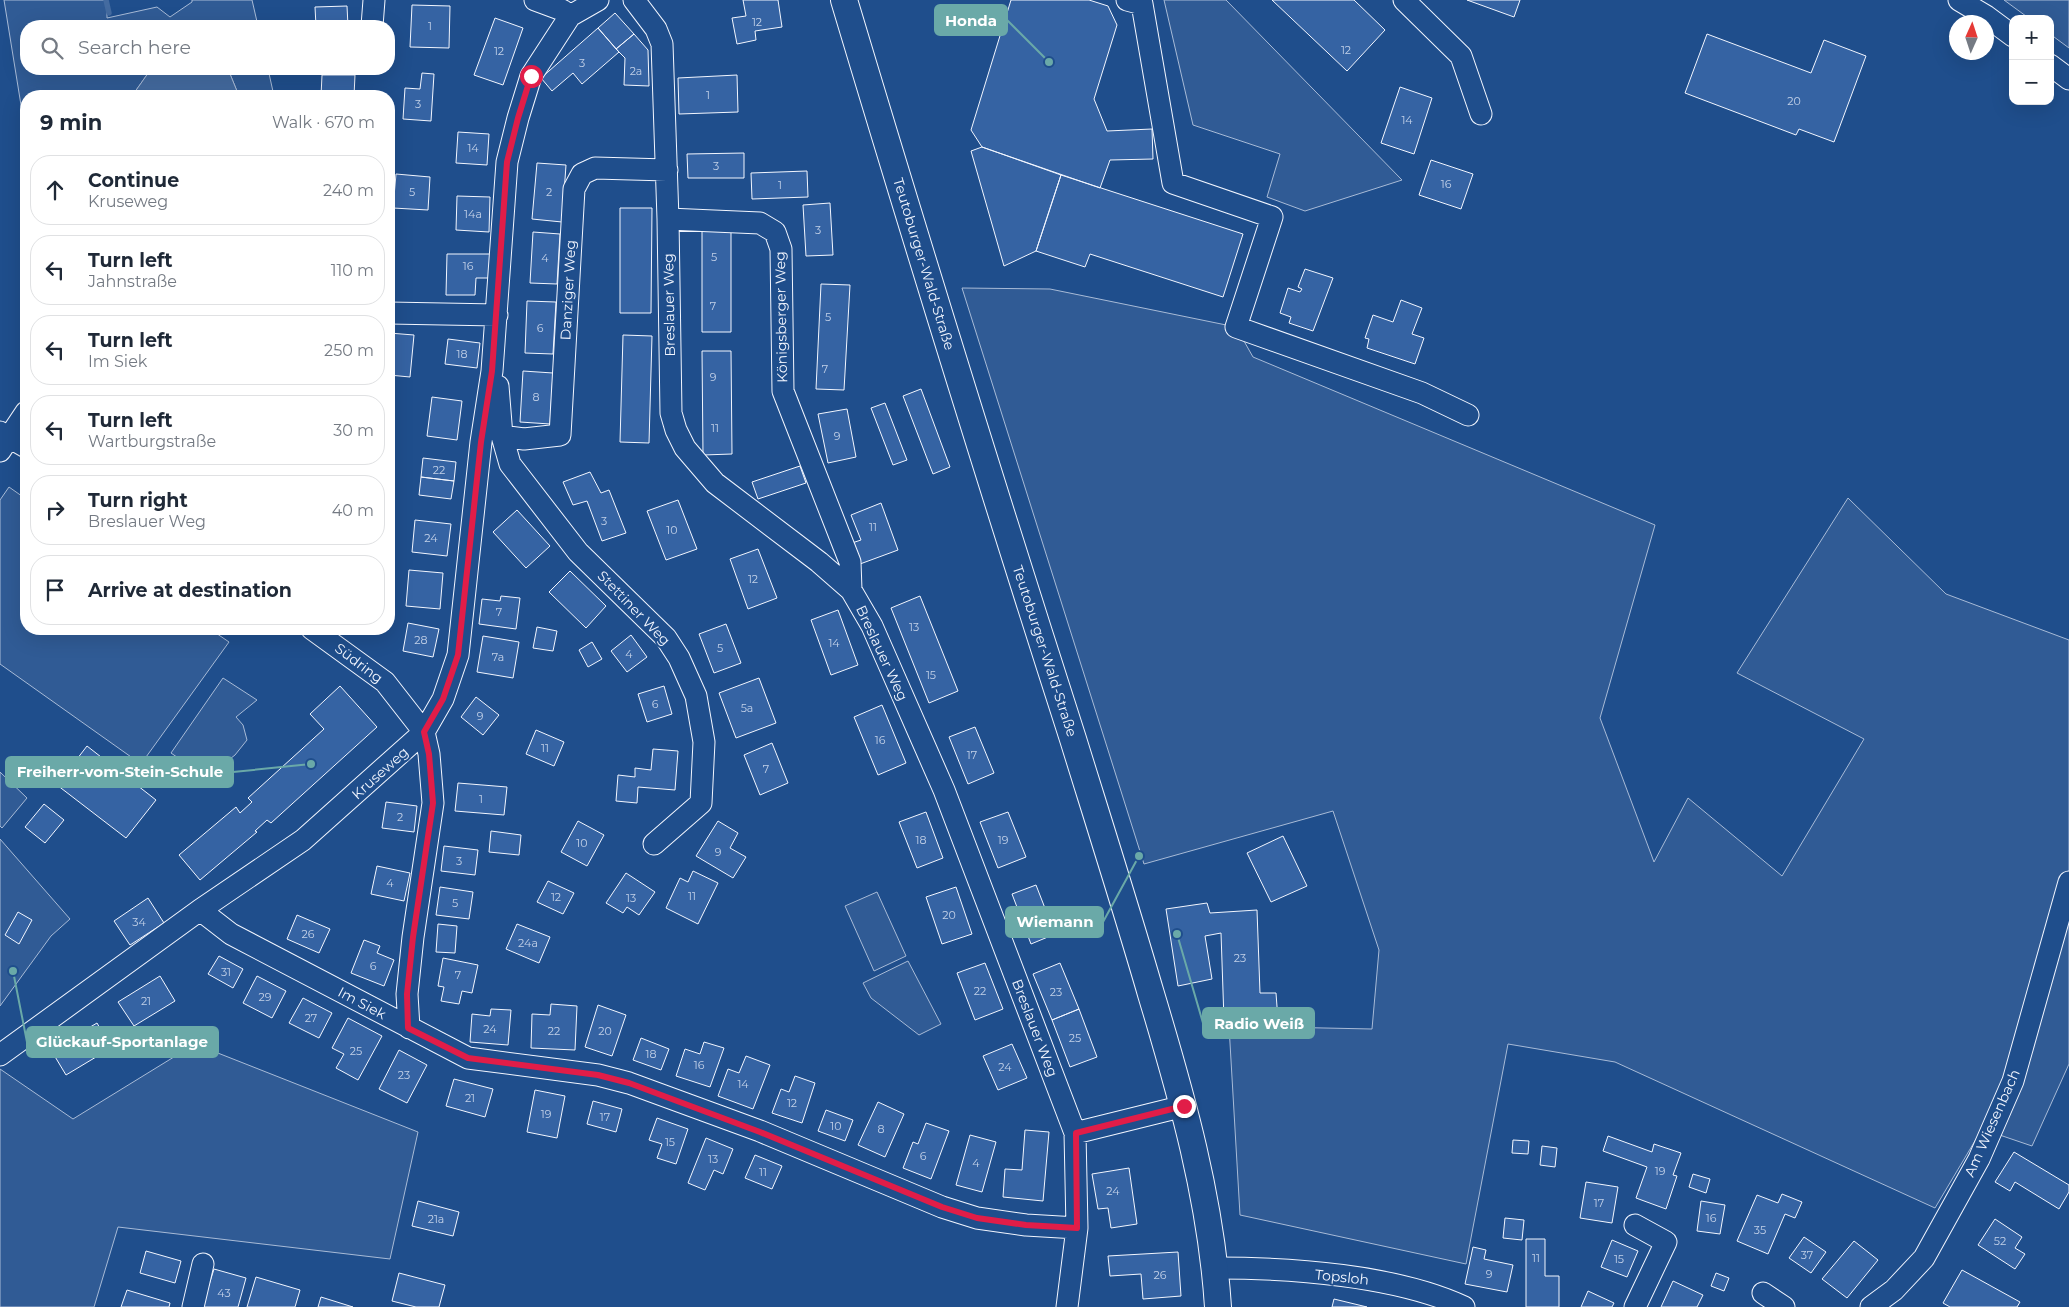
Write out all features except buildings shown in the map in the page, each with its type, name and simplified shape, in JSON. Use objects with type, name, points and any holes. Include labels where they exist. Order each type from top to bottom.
[{"type":"main road","name":"Teutoburger-Wald-Straße","points":[[844,0],[974,428],[1112,864],[1184,1106],[1207,1209],[1216,1268],[1218,1307]]},
{"type":"street","points":[[372,20],[374,0]]},
{"type":"street","points":[[535,0],[562,10],[570,16]]},
{"type":"street","name":"Kruseweg","points":[[0,1055],[200,910],[304,840],[424,732],[443,699],[458,655],[481,442],[492,371],[507,162],[531,76],[570,16],[598,0]]},
{"type":"street","name":"Breslauer Weg","points":[[634,0],[656,29],[662,44],[667,170],[671,413],[685,448],[715,483],[819,562],[851,590],[872,626],[944,790],[1076,1133]]},
{"type":"street","points":[[1127,0],[1142,4],[1173,183],[1272,217],[1236,327],[1422,393],[1468,415]]},
{"type":"street","points":[[1404,0],[1461,56],[1481,114]]},
{"type":"street","points":[[1959,0],[1986,16],[2009,33]]},
{"type":"street","points":[[2054,68],[2069,79]]},
{"type":"street","name":"Danziger Weg","points":[[502,436],[524,438],[560,435],[574,189],[582,174],[595,168],[667,170]]},
{"type":"street","name":"Königsberger Weg","points":[[668,219],[760,223],[775,232],[781,249],[783,391],[850,562],[851,590]]},
{"type":"street","points":[[395,313],[497,316]]},
{"type":"street","points":[[492,371],[498,377],[502,436]]},
{"type":"street","points":[[9,442],[20,423]]},
{"type":"street","name":"Stettiner Weg","points":[[502,436],[510,464],[578,552],[666,638],[679,658],[696,696],[704,742],[701,803],[654,844]]},
{"type":"street","name":"Südring","points":[[320,635],[385,682],[424,732],[429,754],[433,803],[413,937],[407,994],[408,1028]]},
{"type":"street","name":"Am Wiesenbach","points":[[1871,1307],[1894,1290],[1924,1258],[1979,1159],[2013,1081],[2069,882]]},
{"type":"street","name":"Im Siek","points":[[200,910],[231,934],[468,1058],[598,1075],[629,1083],[760,1132],[942,1207],[977,1218],[1026,1225],[1077,1228]]},
{"type":"street","points":[[1067,1307],[1077,1228],[1076,1133],[1184,1106]]},
{"type":"street","points":[[1635,1225],[1666,1242],[1635,1307]]},
{"type":"street","points":[[193,1307],[203,1264]]},
{"type":"street","name":"Topsloh","points":[[1216,1268],[1305,1273],[1378,1280],[1450,1300],[1464,1307]]},
{"type":"street","points":[[1763,1293],[1784,1307]]},
{"type":"shaded area","points":[[4,0],[107,0],[107,18],[157,7],[170,17],[192,2],[192,0],[252,0],[257,20],[20,20],[20,75],[147,75],[136,90],[20,90],[20,99]]},
{"type":"shaded area","points":[[1164,0],[1226,0],[1402,180],[1305,211],[1267,197],[1280,154],[1193,125]]},
{"type":"shaded area","points":[[2004,0],[2069,0],[2069,48],[2054,37],[2054,15],[2025,15]]},
{"type":"shaded area","points":[[147,75],[230,75],[237,90],[136,90]]},
{"type":"shaded area","points":[[230,75],[269,75],[273,90],[237,90]]},
{"type":"shaded area","points":[[962,288],[1050,289],[1236,327],[1253,357],[1655,525],[1600,718],[1654,862],[1688,798],[1782,876],[1864,739],[1737,673],[1848,498],[1946,594],[2069,640],[2069,1064],[2032,1146],[1982,1129],[1935,1208],[1615,1062],[1508,1044],[1466,1264],[1240,1215],[1229,1026],[1372,1029],[1379,950],[1333,811],[1144,864]]},
{"type":"shaded area","points":[[9,487],[20,495],[20,635],[219,635],[229,642],[141,764],[0,664],[0,500]]},
{"type":"shaded area","points":[[223,678],[257,700],[236,717],[243,725],[247,740],[235,755],[212,773],[197,766],[190,766],[171,753]]},
{"type":"shaded area","points":[[0,772],[27,798],[2,828],[0,826]]},
{"type":"shaded area","points":[[0,839],[70,919],[51,936],[0,1006]]},
{"type":"shaded area","points":[[877,892],[906,956],[874,971],[845,906]]},
{"type":"shaded area","points":[[908,961],[941,1024],[919,1035],[871,998],[863,983]]},
{"type":"shaded area","points":[[195,1044],[418,1132],[390,1259],[118,1227],[94,1307],[0,1307],[0,1069],[73,1119]]},
{"type":"waterway","points":[[106,0],[109,13]]},
{"type":"place","name":"Honda","points":[[1049,62]]},
{"type":"place","name":"Freiherr-vom-Stein-Schule","points":[[311,764]]},
{"type":"place","name":"Wiemann","points":[[1139,856]]},
{"type":"place","name":"Radio Weiß","points":[[1177,934]]},
{"type":"place","name":"Glückauf-Sportanlage","points":[[13,971]]},
{"type":"route","points":[[531,76],[507,162],[492,371],[481,442],[458,655],[443,699],[424,732],[429,754],[433,803],[413,937],[407,994],[408,1028],[468,1058],[598,1075],[629,1083],[760,1132],[942,1207],[977,1218],[1026,1225],[1077,1228],[1076,1133],[1184,1106]]}]
